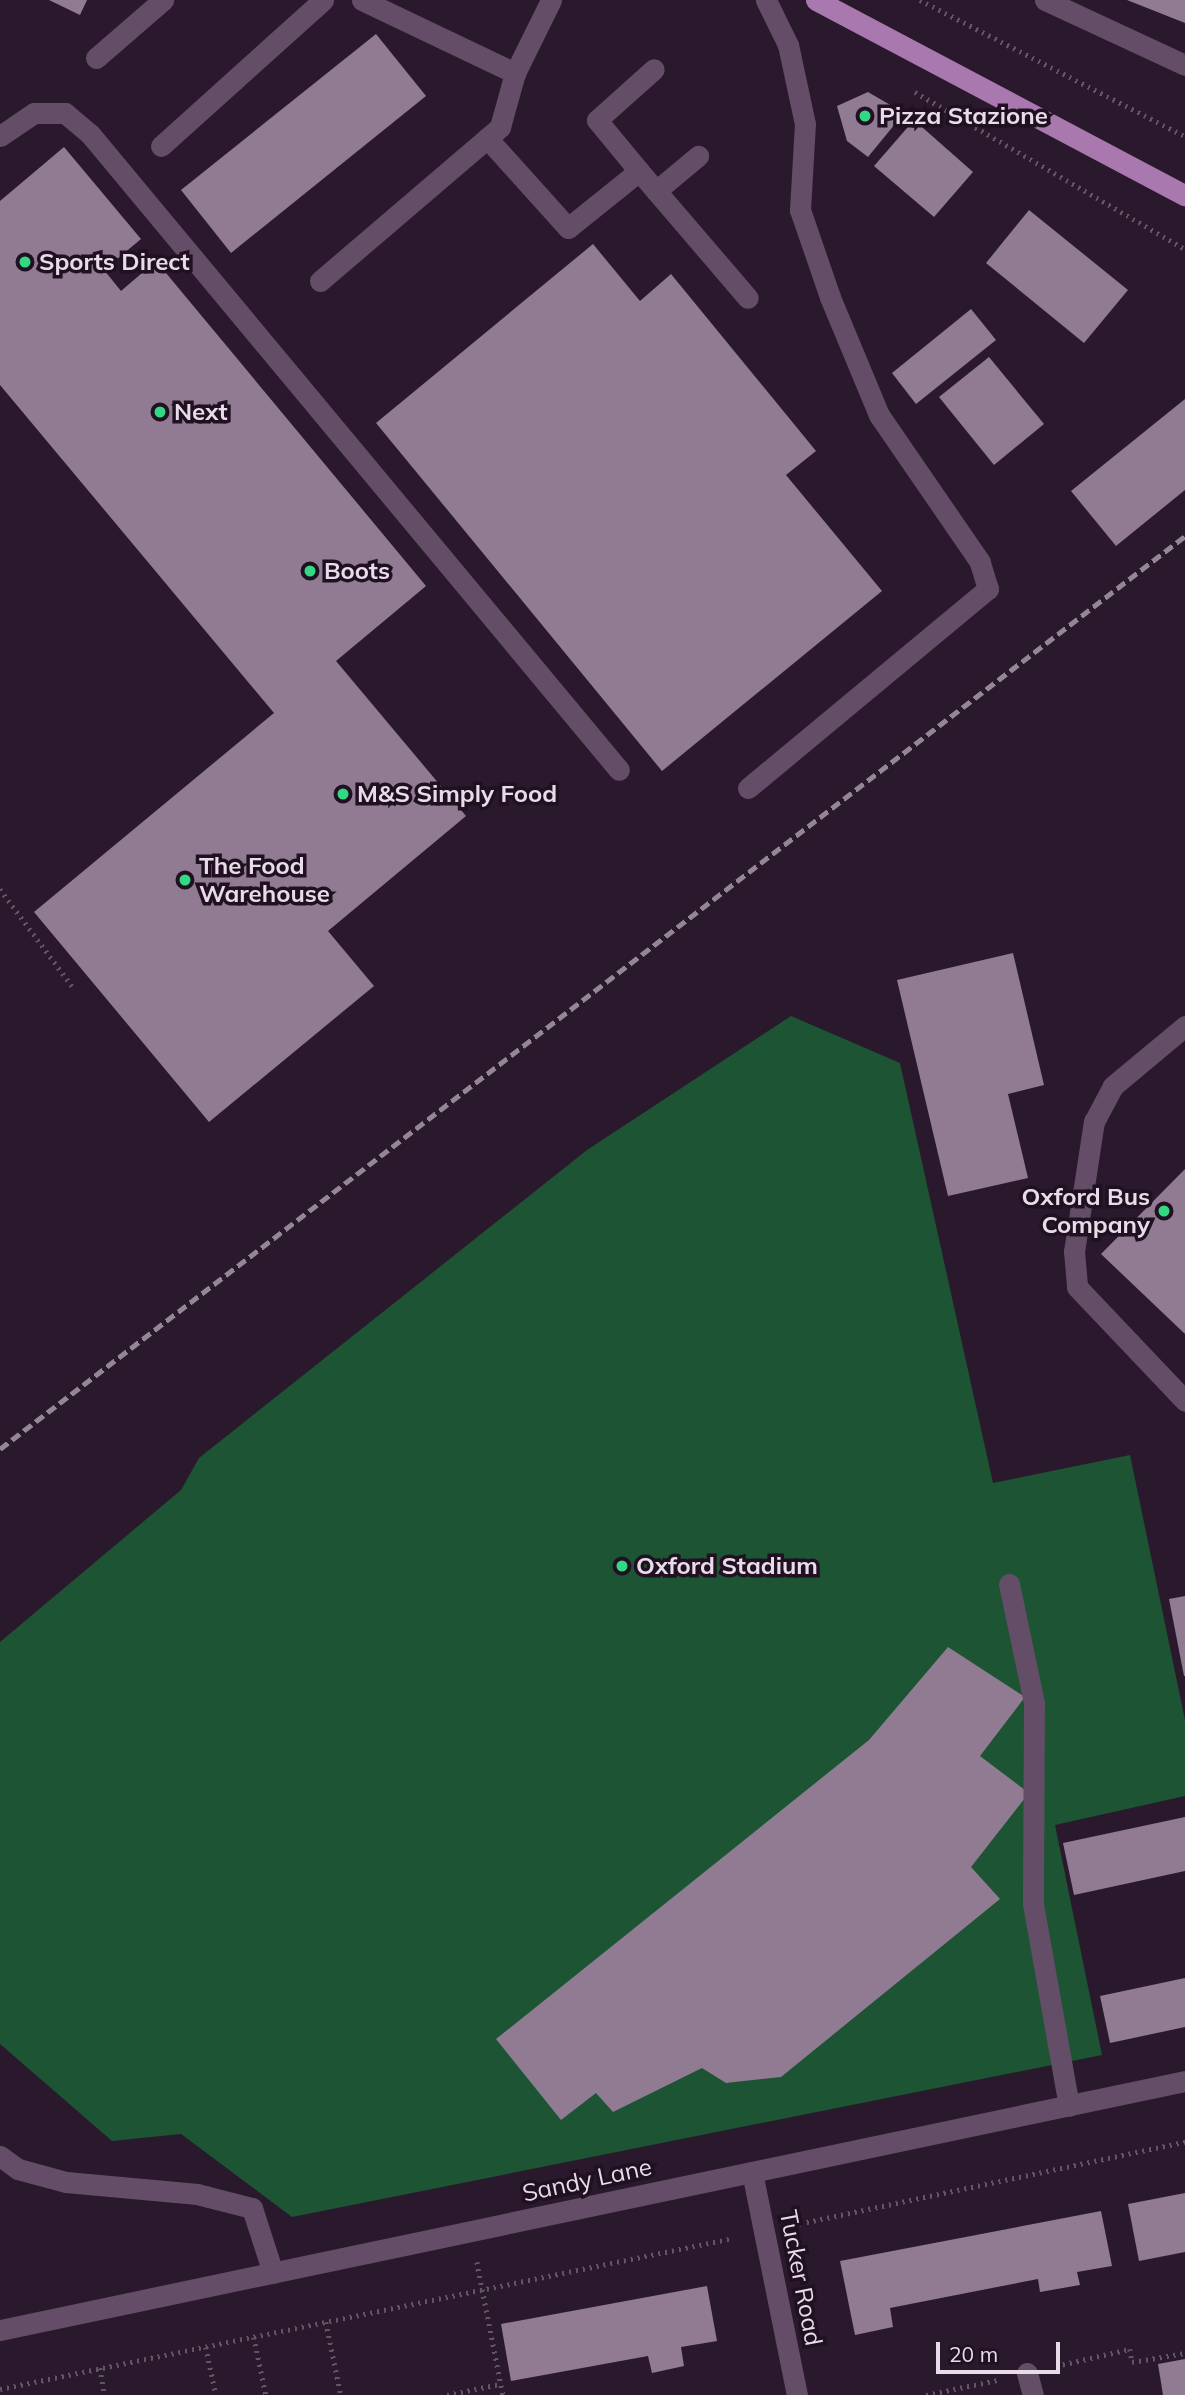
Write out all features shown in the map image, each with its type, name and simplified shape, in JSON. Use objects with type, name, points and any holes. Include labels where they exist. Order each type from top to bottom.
[{"type":"main road","points":[[816,0],[1185,195]]},
{"type":"street","points":[[96,58],[163,0]]},
{"type":"street","points":[[161,146],[323,0]]},
{"type":"street","points":[[362,0],[515,73]]},
{"type":"street","points":[[320,281],[500,127],[515,73],[551,0]]},
{"type":"street","points":[[748,788],[988,589],[980,562],[879,415],[830,297],[800,210],[805,124],[788,45],[766,0]]},
{"type":"street","points":[[1045,0],[1185,65]]},
{"type":"street","points":[[654,69],[597,120],[748,298]]},
{"type":"street","points":[[0,135],[34,113],[65,113],[90,134],[619,770]]},
{"type":"street","points":[[487,138],[568,228],[639,171]]},
{"type":"street","points":[[656,191],[698,156]]},
{"type":"street","points":[[1185,1026],[1113,1086],[1094,1121],[1074,1251],[1077,1287],[1185,1401]]},
{"type":"street","points":[[1009,1584],[1034,1703],[1033,1904],[1069,2106]]},
{"type":"street","name":"Sandy Lane","points":[[0,2330],[1185,2081]]},
{"type":"street","points":[[0,2156],[18,2169],[66,2182],[197,2194],[252,2207],[273,2273]]},
{"type":"street","name":"Tucker Road","points":[[752,2172],[797,2395]]},
{"type":"street","points":[[1027,2373],[1032,2395]]},
{"type":"path","points":[[920,0],[1185,136]]},
{"type":"path","points":[[912,90],[1185,249]]},
{"type":"path","points":[[0,889],[72,986]]},
{"type":"path","points":[[0,2389],[1185,2142]]},
{"type":"path","points":[[471,2231],[503,2395]]},
{"type":"path","points":[[326,2322],[341,2395]]},
{"type":"path","points":[[254,2337],[266,2395]]},
{"type":"path","points":[[206,2347],[216,2395]]},
{"type":"path","points":[[926,2395],[1130,2349],[1132,2362],[1185,2353]]},
{"type":"path","points":[[100,2368],[105,2395]]},
{"type":"path","points":[[446,2395],[500,2384]]},
{"type":"green space","name":"Oxford Stadium","points":[[791,1016],[900,1063],[993,1483],[1130,1455],[1185,1720],[1185,1796],[1055,1825],[1102,2055],[292,2217],[181,2134],[112,2141],[0,2044],[0,1642],[181,1490],[199,1458],[587,1150]]},
{"type":"building","points":[[49,0],[87,0],[80,15]]},
{"type":"building","points":[[1127,0],[1185,0],[1185,23]]},
{"type":"building","points":[[376,34],[426,96],[231,253],[181,190]]},
{"type":"building","points":[[868,92],[904,113],[868,157],[847,141],[837,106]]},
{"type":"building","points":[[914,120],[973,172],[934,217],[874,166]]},
{"type":"building","points":[[64,147],[141,239],[104,270],[121,291],[156,261],[426,586],[336,661],[466,816],[328,931],[374,986],[209,1122],[34,912],[274,713],[0,385],[0,201]]},
{"type":"building","points":[[1029,210],[1128,290],[1084,343],[986,263]]},
{"type":"building","points":[[593,244],[640,301],[671,274],[816,451],[786,475],[882,591],[662,771],[376,423]]},
{"type":"building","points":[[971,309],[996,340],[916,404],[892,373]]},
{"type":"building","points":[[989,357],[1044,424],[994,465],[939,397]]},
{"type":"building","points":[[1185,399],[1185,490],[1116,546],[1071,491]]},
{"type":"building","points":[[1013,953],[1044,1085],[1008,1094],[1028,1178],[948,1196],[897,980]]},
{"type":"building","name":"Oxford Bus Company","points":[[1185,1169],[1185,1334],[1101,1254]]},
{"type":"building","points":[[1185,1596],[1185,1676],[1184,1676],[1169,1599]]},
{"type":"building","points":[[948,1647],[1025,1697],[980,1756],[1029,1793],[971,1867],[1000,1899],[781,2077],[726,2083],[702,2068],[613,2112],[596,2093],[561,2120],[496,2039],[869,1740]]},
{"type":"building","points":[[1185,1817],[1185,1871],[1074,1895],[1063,1843]]},
{"type":"building","points":[[1185,1978],[1185,2027],[1110,2043],[1100,1996]]},
{"type":"building","points":[[1185,2193],[1185,2252],[1139,2261],[1128,2204]]},
{"type":"building","points":[[1101,2211],[1112,2266],[1077,2272],[1080,2285],[1040,2292],[1038,2279],[890,2308],[893,2327],[855,2335],[840,2261]]},
{"type":"building","points":[[707,2286],[717,2341],[681,2347],[684,2366],[652,2373],[648,2356],[511,2381],[501,2324]]},
{"type":"building","points":[[1185,2359],[1185,2395],[1163,2395],[1158,2364]]},
{"type":"railway","points":[[0,1449],[1185,536]]},
{"type":"place","name":"Pizza Stazione","points":[[865,116]]},
{"type":"place","name":"Sports Direct","points":[[25,262]]},
{"type":"place","name":"Next","points":[[160,412]]},
{"type":"place","name":"Boots","points":[[310,571]]},
{"type":"place","name":"M&S Simply Food","points":[[343,794]]},
{"type":"place","name":"The Food Warehouse","points":[[185,880]]},
{"type":"place","name":"Oxford Bus Company","points":[[1164,1211]]},
{"type":"place","name":"Oxford Stadium","points":[[622,1566]]}]
